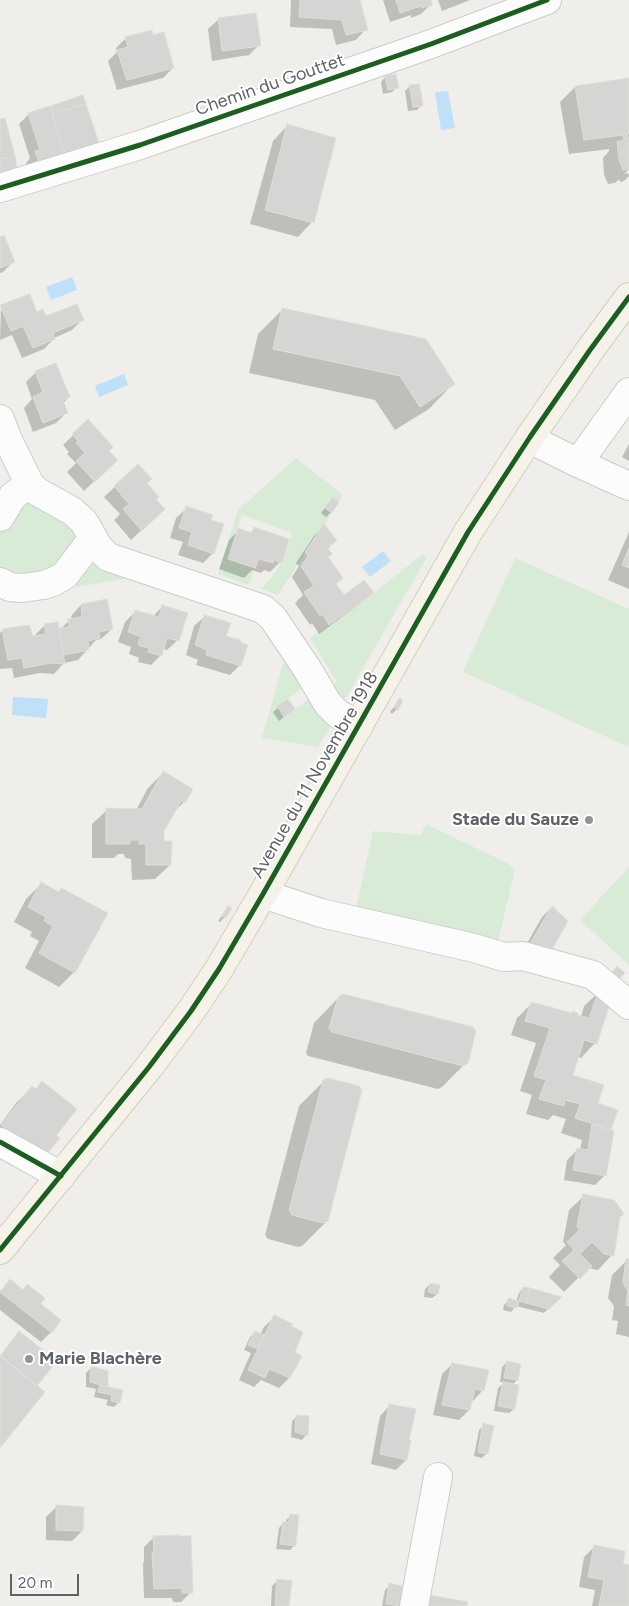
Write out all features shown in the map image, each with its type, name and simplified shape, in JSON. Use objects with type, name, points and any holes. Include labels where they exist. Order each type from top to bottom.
[{"type":"main road","name":"Avenue du 11 Novembre 1918","points":[[0,1250],[149,1068],[191,1011],[263,894],[468,532],[530,437],[629,297]]},
{"type":"street","name":"Chemin du Gouttet","points":[[0,188],[140,145],[431,44],[547,0]]},
{"type":"street","points":[[578,463],[629,392]]},
{"type":"street","points":[[0,419],[30,485],[38,492],[72,511],[84,522],[98,548],[108,557],[133,567],[263,609],[273,618],[328,704],[338,714],[359,726]]},
{"type":"street","points":[[530,437],[578,463],[629,486]]},
{"type":"street","points":[[0,517],[12,497],[30,485]]},
{"type":"street","points":[[0,582],[10,587],[22,588],[44,585],[55,581],[65,575],[93,538]]},
{"type":"street","name":"Avenue du 11 Novembre 1918","points":[[263,894],[321,912],[474,948],[504,957],[523,956],[534,958],[593,975],[629,1005]]},
{"type":"street","points":[[0,1142],[61,1176]]},
{"type":"street","points":[[414,1606],[438,1478]]},
{"type":"green space","points":[[296,458],[343,495],[339,502],[331,498],[325,508],[332,513],[278,595],[261,589],[281,563],[292,533],[242,515],[228,559],[255,568],[249,585],[218,574],[238,510]]},
{"type":"green space","points":[[27,501],[34,502],[77,530],[76,542],[62,565],[32,578],[0,571],[0,532],[7,517]]},
{"type":"green space","points":[[423,554],[427,557],[347,696],[345,698],[339,697],[332,686],[337,682],[310,638],[374,593]]},
{"type":"green space","points":[[515,558],[629,609],[629,747],[463,672]]},
{"type":"green space","points":[[91,560],[129,578],[76,587],[76,579]]},
{"type":"green space","points":[[286,654],[306,685],[288,699],[295,709],[312,697],[330,727],[318,747],[262,738]]},
{"type":"green space","points":[[426,824],[507,863],[515,870],[498,941],[356,909],[373,831],[421,835]]},
{"type":"green space","points":[[629,867],[629,965],[580,920]]},
{"type":"water","points":[[448,91],[455,128],[441,130],[435,92]]},
{"type":"water","points":[[72,277],[77,290],[51,300],[46,287]]},
{"type":"water","points":[[124,374],[128,385],[99,397],[95,386]]},
{"type":"water","points":[[383,551],[391,561],[370,577],[362,567]]},
{"type":"water","points":[[13,697],[48,699],[46,718],[12,715]]},
{"type":"building","points":[[300,0],[360,0],[368,30],[346,35],[342,20],[299,17]]},
{"type":"building","points":[[396,0],[431,0],[432,5],[421,8],[421,6],[400,13]]},
{"type":"building","points":[[256,13],[261,46],[222,51],[218,18]]},
{"type":"building","points":[[152,30],[153,35],[164,32],[174,68],[127,80],[117,50],[128,47],[125,37]]},
{"type":"building","points":[[396,74],[399,88],[388,90],[385,76]]},
{"type":"building","points":[[629,78],[629,134],[627,134],[629,140],[629,169],[623,170],[619,159],[617,142],[624,140],[623,135],[584,140],[575,86]]},
{"type":"building","points":[[419,84],[421,93],[411,94],[409,85]]},
{"type":"building","points":[[421,93],[423,106],[413,107],[411,94]]},
{"type":"building","points":[[83,95],[86,104],[52,114],[50,106]]},
{"type":"building","points":[[86,104],[99,143],[64,153],[52,114]]},
{"type":"building","points":[[50,106],[64,153],[39,163],[35,151],[40,150],[28,113]]},
{"type":"building","points":[[5,118],[15,156],[0,159],[0,119]]},
{"type":"building","points":[[287,124],[336,138],[314,223],[265,210]]},
{"type":"building","points":[[15,156],[17,169],[0,175],[0,159]]},
{"type":"building","points":[[4,235],[15,262],[0,268],[0,237]]},
{"type":"building","points":[[30,294],[37,312],[43,309],[46,316],[77,304],[84,320],[53,333],[55,339],[33,348],[23,326],[11,331],[0,305]]},
{"type":"building","points":[[282,308],[426,339],[455,384],[420,407],[400,376],[273,349]]},
{"type":"building","points":[[56,363],[70,397],[63,400],[68,413],[43,423],[33,397],[43,392],[35,371]]},
{"type":"building","points":[[88,419],[113,447],[109,451],[118,460],[95,482],[76,461],[85,453],[76,443],[78,441],[72,434]]},
{"type":"building","points":[[138,464],[152,479],[147,483],[159,497],[156,499],[165,509],[142,531],[123,509],[129,504],[114,486]]},
{"type":"building","points":[[332,498],[339,502],[332,513],[325,508]]},
{"type":"building","points":[[186,506],[213,515],[211,520],[224,524],[214,554],[188,545],[192,532],[179,528]]},
{"type":"building","points":[[324,524],[337,541],[327,548],[333,554],[328,557],[343,578],[336,584],[344,595],[364,580],[374,593],[329,625],[323,614],[320,616],[304,592],[314,586],[301,566],[308,556],[305,552]]},
{"type":"building","points":[[254,527],[289,539],[282,563],[274,560],[273,563],[259,559],[255,568],[228,559],[238,528],[252,533]]},
{"type":"building","points":[[629,548],[629,568],[622,565]]},
{"type":"building","points":[[107,599],[113,629],[99,632],[100,638],[88,641],[89,650],[64,655],[59,628],[69,627],[68,619],[82,617],[81,604]]},
{"type":"building","points":[[162,605],[188,613],[179,641],[167,638],[162,656],[148,652],[149,648],[140,646],[138,643],[141,637],[128,632],[135,610],[159,617]]},
{"type":"building","points":[[204,615],[231,623],[226,636],[241,640],[240,642],[248,645],[241,666],[206,655],[207,650],[195,645]]},
{"type":"building","points":[[58,622],[65,664],[51,663],[24,668],[22,658],[8,660],[2,629],[29,625],[33,636],[46,634],[44,624]]},
{"type":"building","points":[[399,698],[403,700],[398,710],[394,707]]},
{"type":"building","points":[[288,699],[295,709],[284,717],[277,706]]},
{"type":"building","points":[[163,771],[193,789],[185,803],[181,801],[164,831],[164,841],[172,841],[171,865],[146,865],[146,844],[139,844],[139,840],[130,840],[130,844],[106,844],[106,808],[142,809]]},
{"type":"building","points":[[41,882],[59,892],[61,888],[108,913],[75,973],[39,953],[53,926],[44,921],[46,917],[28,907]]},
{"type":"building","points":[[228,906],[232,908],[226,918],[222,916]]},
{"type":"building","points":[[552,906],[568,921],[548,957],[526,951]]},
{"type":"building","points":[[617,966],[625,973],[618,980],[611,973]]},
{"type":"building","points":[[599,990],[610,1003],[597,1044],[584,1040],[573,1075],[604,1085],[598,1103],[618,1110],[611,1130],[575,1118],[580,1104],[565,1100],[564,1106],[539,1099],[546,1080],[534,1076],[550,1028],[525,1021],[531,1002],[572,1013],[572,1011],[578,1013],[577,1015],[589,1018]]},
{"type":"building","points":[[343,994],[473,1027],[476,1031],[468,1063],[463,1066],[332,1032],[329,1028],[338,997]]},
{"type":"building","points":[[328,1078],[359,1086],[362,1090],[328,1221],[323,1223],[292,1215],[289,1210],[323,1080]]},
{"type":"building","points":[[42,1081],[77,1109],[56,1136],[60,1138],[47,1154],[41,1154],[21,1137],[19,1139],[1,1125],[32,1086],[36,1089]]},
{"type":"building","points":[[592,1124],[614,1131],[606,1176],[573,1170],[577,1148],[588,1150]]},
{"type":"building","points":[[583,1194],[614,1200],[624,1214],[620,1217],[614,1256],[604,1254],[592,1242],[580,1254],[592,1266],[580,1279],[562,1261],[574,1250],[567,1242],[580,1229],[577,1227]]},
{"type":"building","points":[[626,1259],[629,1259],[629,1306],[626,1305],[628,1291],[623,1283]]},
{"type":"building","points":[[10,1279],[23,1290],[27,1284],[45,1298],[41,1304],[61,1320],[52,1333],[0,1292]]},
{"type":"building","points":[[430,1283],[440,1285],[438,1294],[428,1292]]},
{"type":"building","points":[[523,1287],[530,1288],[526,1303],[519,1301]]},
{"type":"building","points":[[530,1288],[562,1297],[549,1309],[526,1303]]},
{"type":"building","points":[[508,1298],[519,1301],[517,1308],[507,1306]]},
{"type":"building","points":[[274,1315],[293,1324],[291,1326],[303,1332],[295,1352],[302,1356],[290,1378],[269,1369],[265,1378],[248,1370]]},
{"type":"building","name":"Marie Blachère","points":[[19,1331],[57,1361],[37,1386],[0,1356]]},
{"type":"building","points":[[255,1331],[264,1335],[258,1349],[248,1345]]},
{"type":"building","points":[[0,1355],[45,1392],[0,1448]]},
{"type":"building","points":[[507,1361],[521,1364],[518,1380],[504,1378]]},
{"type":"building","points":[[452,1363],[489,1370],[484,1391],[475,1389],[470,1410],[442,1405]]},
{"type":"building","points":[[91,1366],[108,1371],[108,1387],[90,1382]]},
{"type":"building","points":[[503,1382],[519,1385],[515,1409],[498,1406]]},
{"type":"building","points":[[100,1385],[123,1390],[120,1403],[111,1401],[112,1395],[98,1392]]},
{"type":"building","points":[[389,1404],[416,1409],[409,1440],[411,1440],[407,1460],[380,1454]]},
{"type":"building","points":[[296,1415],[309,1416],[308,1436],[295,1432]]},
{"type":"building","points":[[483,1423],[494,1426],[488,1454],[478,1452]]},
{"type":"building","points":[[56,1505],[84,1507],[83,1531],[56,1530]]},
{"type":"building","points":[[290,1514],[299,1515],[296,1546],[280,1544],[283,1522],[289,1522]]},
{"type":"building","points":[[153,1536],[191,1536],[193,1593],[182,1593],[182,1588],[154,1589]]},
{"type":"building","points":[[594,1545],[625,1551],[623,1564],[629,1565],[629,1606],[599,1606],[604,1580],[588,1577]]},
{"type":"building","points":[[277,1579],[292,1581],[289,1606],[275,1605]]},
{"type":"building","points":[[389,1583],[405,1587],[401,1606],[386,1604]]},
{"type":"building","points":[[424,1594],[468,1602],[467,1606],[422,1606]]},
{"type":"cycle path","points":[[0,188],[140,145],[431,44],[547,0]]},
{"type":"cycle path","points":[[0,1250],[149,1067],[191,1011],[219,969],[468,532],[530,437],[629,297]]},
{"type":"cycle path","points":[[0,1142],[61,1176]]},
{"type":"place","name":"Stade du Sauze","points":[[589,820]]},
{"type":"place","name":"Marie Blachère","points":[[29,1359]]}]
